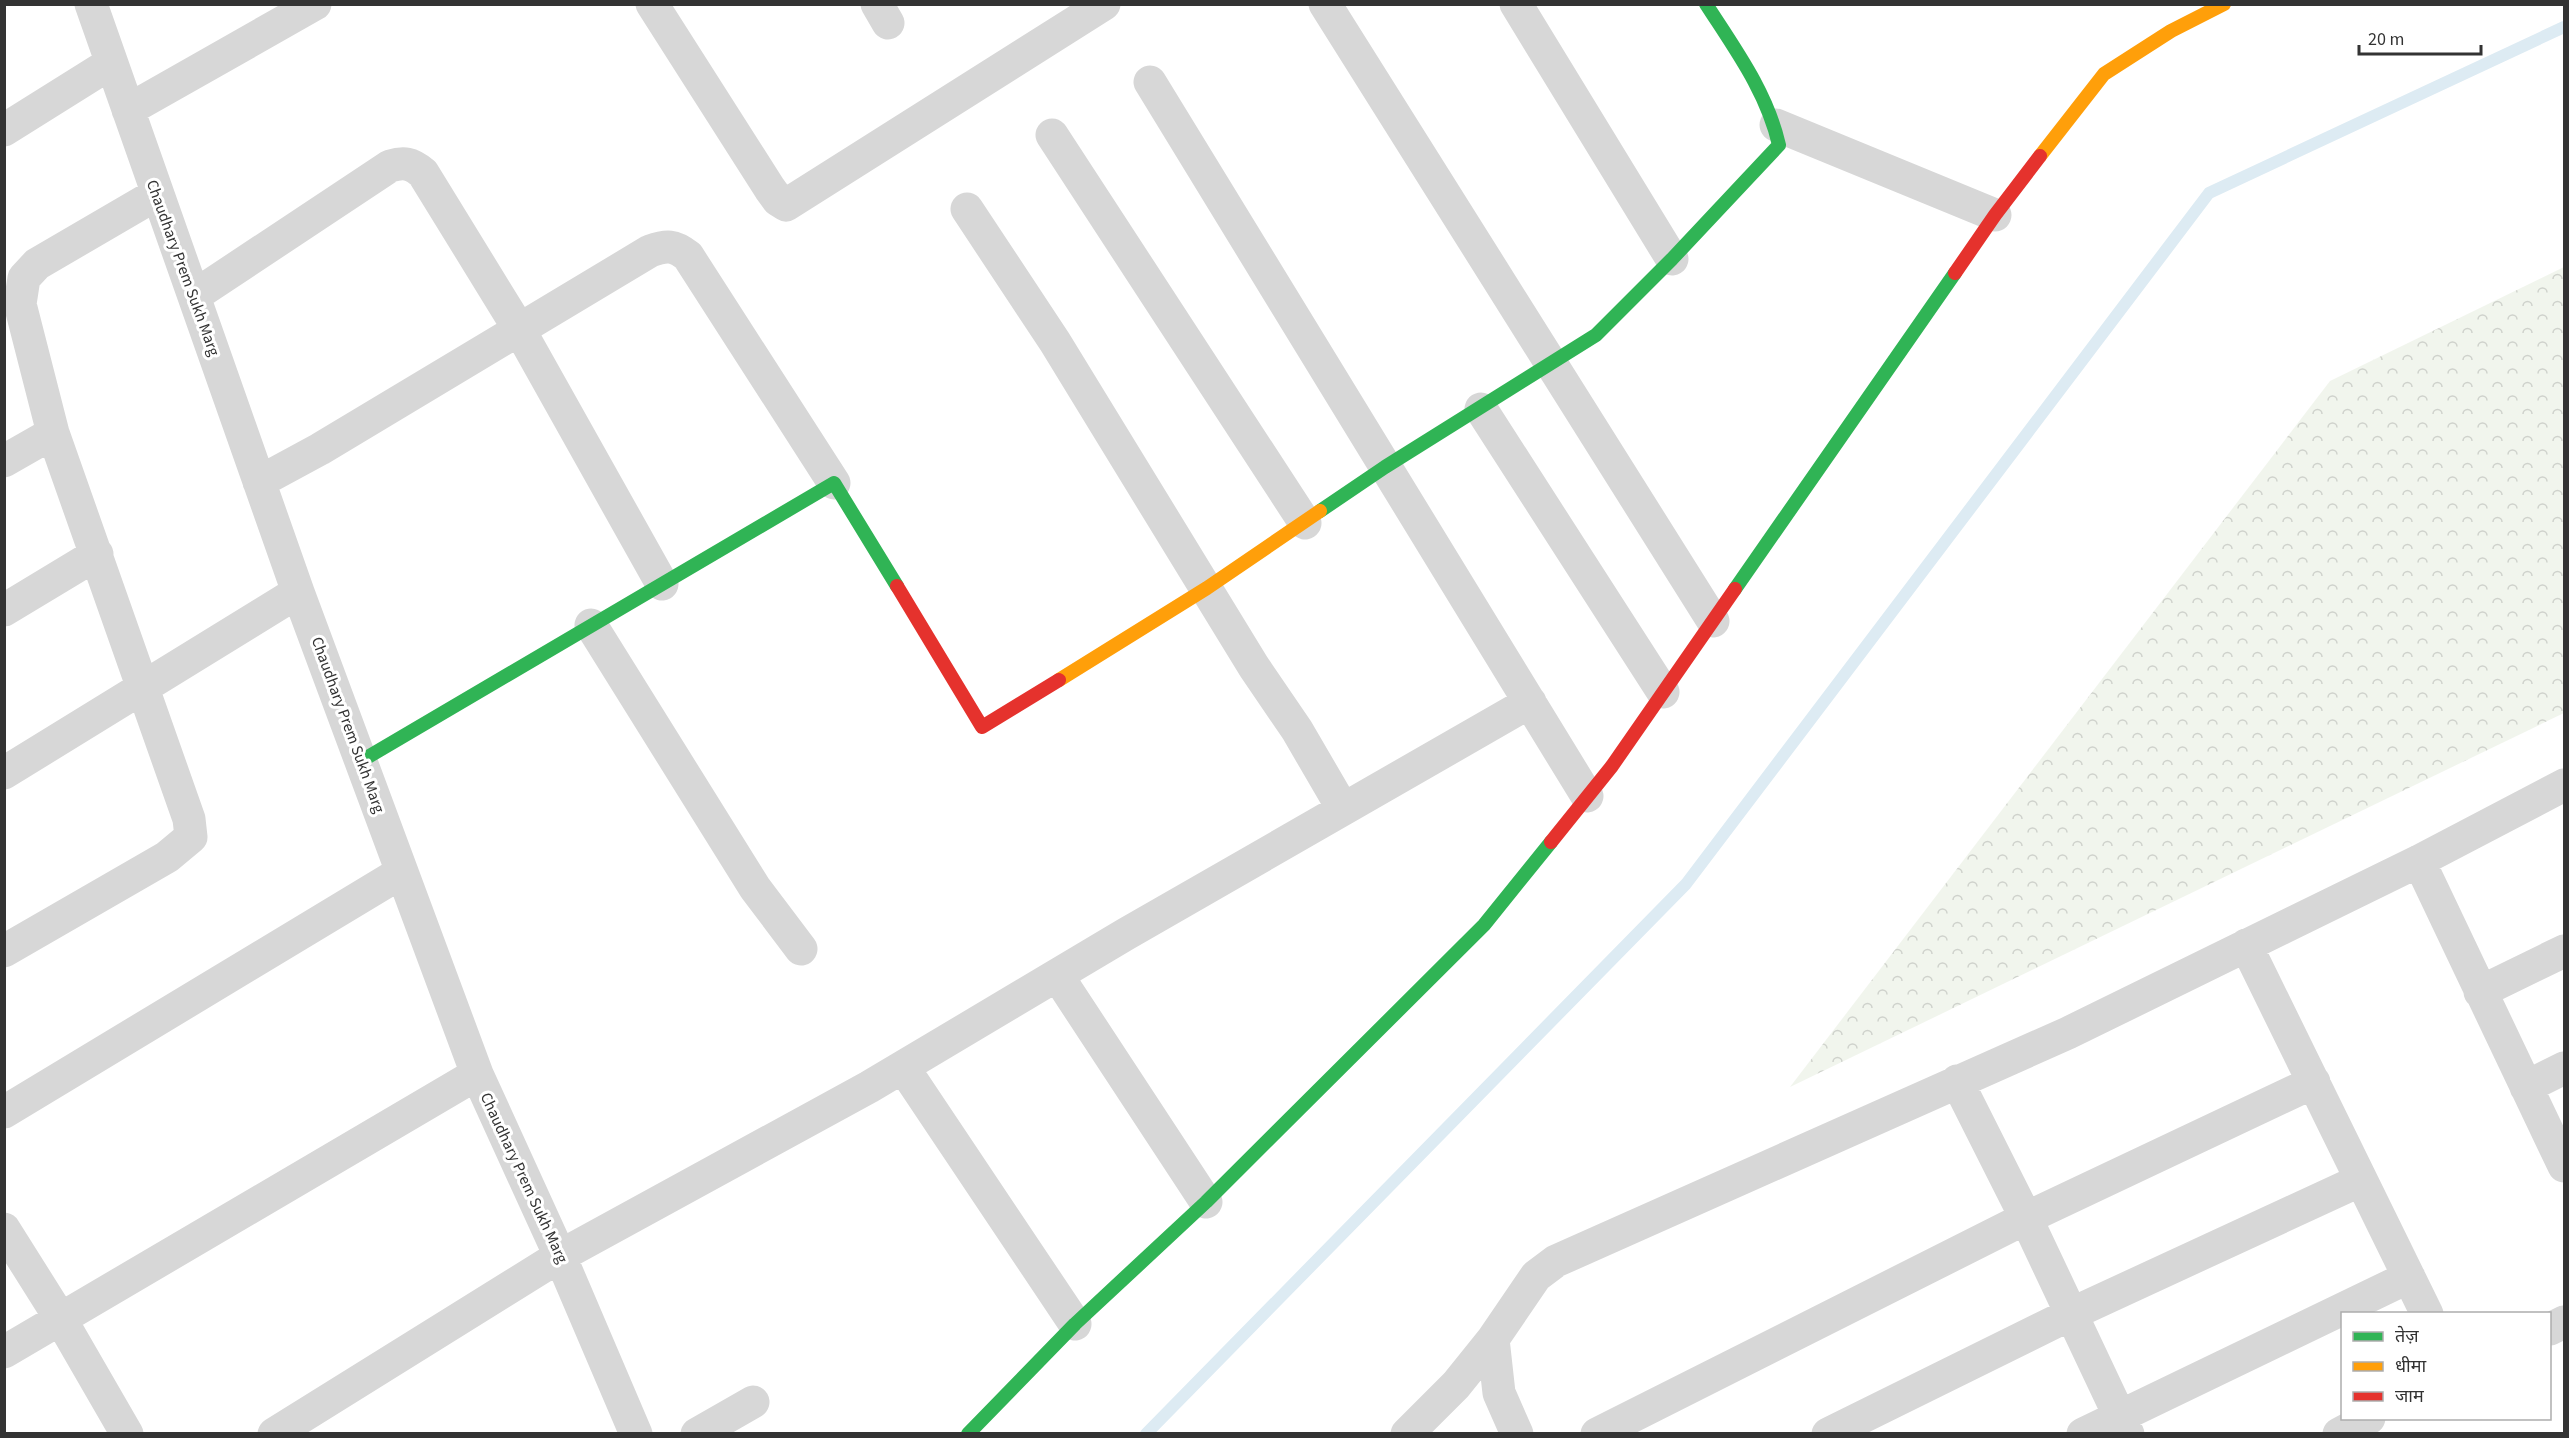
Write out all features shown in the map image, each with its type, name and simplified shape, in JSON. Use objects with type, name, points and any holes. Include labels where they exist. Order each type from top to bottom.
[{"type":"street","name":"Chaudhary Prem Sukh Marg","points":[[91,4],[298,592],[477,1074],[560,1256],[636,1434]]},
{"type":"street","points":[[128,110],[315,4]]},
{"type":"street","points":[[652,4],[770,189],[778,200],[786,205],[1104,4]]},
{"type":"street","points":[[1325,4],[1713,621]]},
{"type":"street","points":[[1516,4],[1672,259]]},
{"type":"street","points":[[259,482],[320,449],[650,251],[667,245],[677,248],[688,256],[834,483],[982,727],[1207,588],[1385,467],[1596,335],[1672,259],[1779,145],[1776,125],[1767,102],[1706,4]]},
{"type":"street","points":[[968,1434],[1075,1324],[1206,1202],[1484,925],[1612,766],[1995,215],[2104,74],[2171,31],[2224,4]]},
{"type":"street","points":[[4,130],[111,63]]},
{"type":"street","points":[[1150,82],[1587,796]]},
{"type":"street","points":[[1776,125],[1995,215]]},
{"type":"street","points":[[1052,135],[1305,523]]},
{"type":"street","points":[[194,296],[390,166],[403,163],[414,165],[423,173],[519,329],[662,584]]},
{"type":"street","points":[[4,951],[167,857],[191,837],[189,819],[54,433],[20,304],[24,278],[37,264],[157,194]]},
{"type":"street","points":[[968,209],[1055,342],[1254,667],[1297,730],[1343,809]]},
{"type":"street","points":[[1481,409],[1664,692]]},
{"type":"street","points":[[4,461],[54,433]]},
{"type":"street","points":[[361,761],[834,483]]},
{"type":"street","points":[[4,610],[97,554]]},
{"type":"street","points":[[4,772],[298,592]]},
{"type":"street","points":[[591,626],[754,888],[801,949]]},
{"type":"street","points":[[274,1434],[560,1256],[903,1067],[1057,975],[1530,702]]},
{"type":"street","points":[[1407,1434],[1456,1385],[1493,1339],[1536,1276],[1556,1261],[2068,1033],[2419,861],[2565,785]]},
{"type":"street","points":[[2419,861],[2565,1166]]},
{"type":"street","points":[[4,1112],[402,872]]},
{"type":"street","points":[[2247,945],[2426,1312]]},
{"type":"street","points":[[2480,992],[2565,951]]},
{"type":"street","points":[[1057,975],[1206,1202]]},
{"type":"street","points":[[903,1067],[1075,1324]]},
{"type":"street","points":[[2526,1087],[2565,1068]]},
{"type":"street","points":[[4,1352],[477,1074]]},
{"type":"street","points":[[1957,1081],[2026,1218],[2124,1425]]},
{"type":"street","points":[[1597,1434],[2026,1218],[2314,1082]]},
{"type":"street","points":[[1828,1434],[2071,1314],[2361,1180]]},
{"type":"street","points":[[4,1229],[60,1318],[127,1434]]},
{"type":"street","points":[[2342,1312],[2409,1277]]},
{"type":"street","points":[[2082,1434],[2124,1425],[2341,1312]]},
{"type":"street","points":[[2551,1329],[2565,1322]]},
{"type":"street","points":[[1493,1339],[1499,1393],[1517,1434]]},
{"type":"street","points":[[697,1434],[753,1402]]},
{"type":"street","points":[[2339,1434],[2367,1420]]},
{"type":"green space","points":[[2564,267],[2564,713],[1790,1087],[2330,381]]},
{"type":"waterway","points":[[1146,1434],[1686,884],[2209,193],[2564,27]]},
{"type":"traffic: fast","points":[[1320,511],[1385,467],[1596,335],[1672,259],[1779,145],[1767,107],[1758,89],[1739,54],[1706,4]]},
{"type":"traffic: fast","points":[[1735,589],[1955,273]]},
{"type":"traffic: fast","points":[[361,761],[834,483],[897,586]]},
{"type":"traffic: fast","points":[[968,1434],[1075,1324],[1206,1202],[1484,925],[1551,842]]},
{"type":"traffic: slow","points":[[2040,156],[2104,74],[2171,31],[2224,4]]},
{"type":"traffic: slow","points":[[1059,680],[1207,588],[1320,511]]},
{"type":"traffic: jam","points":[[1955,273],[2040,156]]},
{"type":"traffic: jam","points":[[897,586],[982,727],[1059,680]]},
{"type":"traffic: jam","points":[[1551,842],[1612,766],[1735,589]]}]
